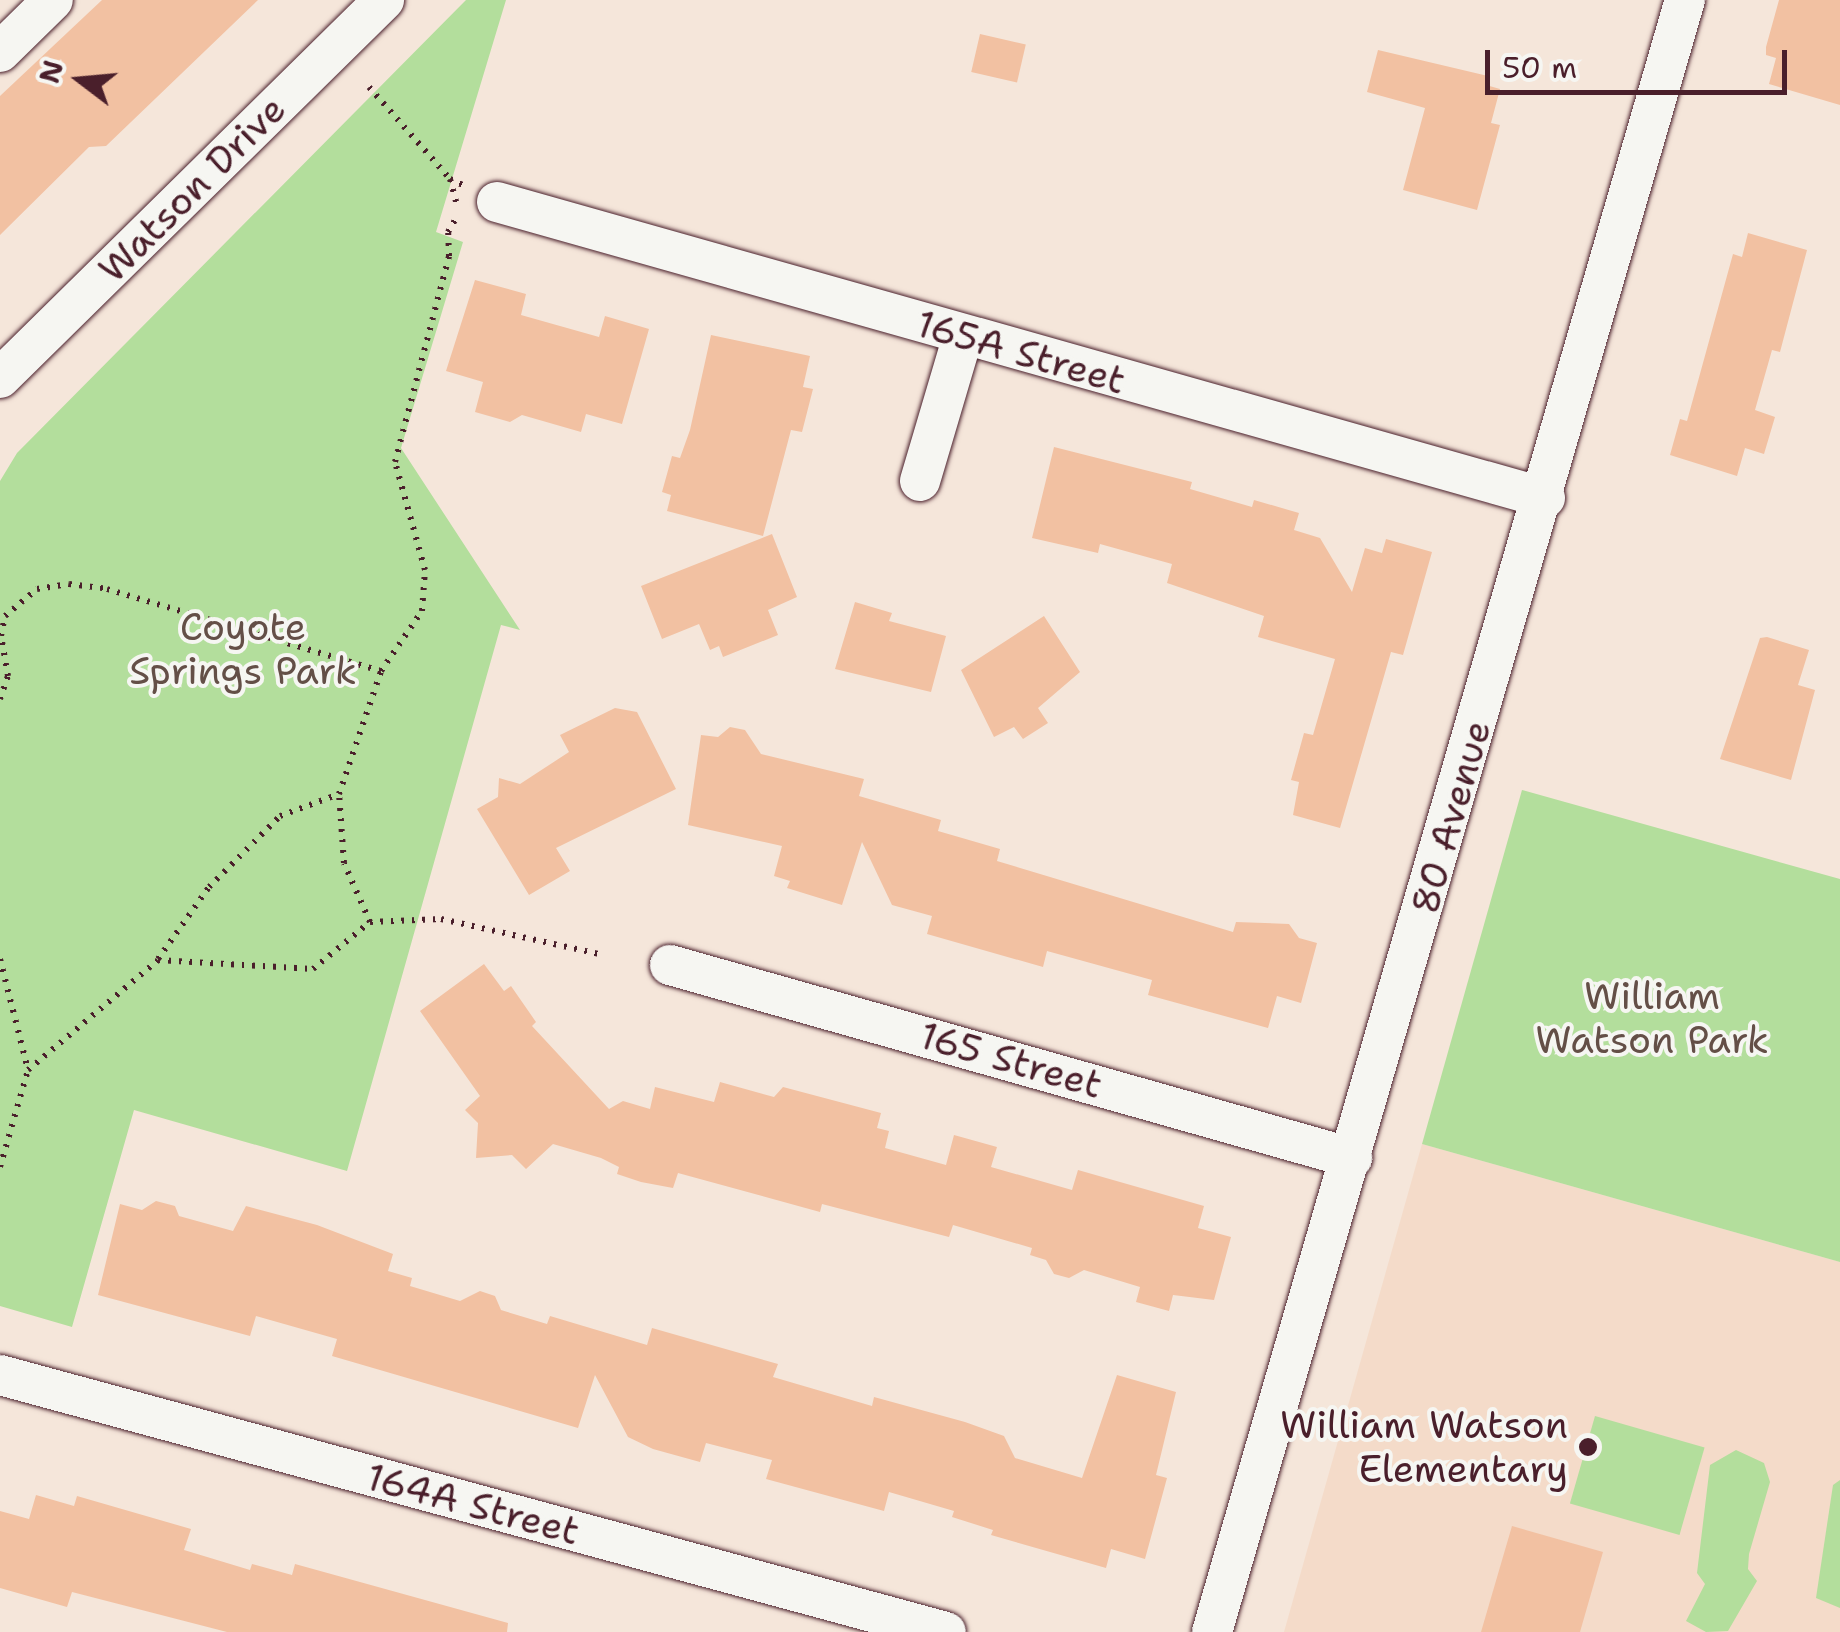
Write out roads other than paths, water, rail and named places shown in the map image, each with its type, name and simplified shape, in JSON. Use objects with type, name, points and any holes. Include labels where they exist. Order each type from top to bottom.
[{"type":"street","points":[[0,52],[53,0]]},
{"type":"street","name":"80 Avenue","points":[[1212,1632],[1545,498],[1685,0]]},
{"type":"street","name":"Watson Drive","points":[[0,378],[372,4]]},
{"type":"street","name":"165A Street","points":[[497,202],[1545,498]]},
{"type":"street","points":[[920,481],[962,336]]},
{"type":"street","name":"165 Street","points":[[670,965],[1352,1158]]},
{"type":"street","name":"164A Street","points":[[0,1375],[946,1632]]},
{"type":"place","name":"William Watson Elementary","points":[[1588,1447]]},
{"type":"park label","name":"Coyote Springs Park","points":[[243,649]]},
{"type":"park label","name":"William Watson Park","points":[[1652,1018]]}]
